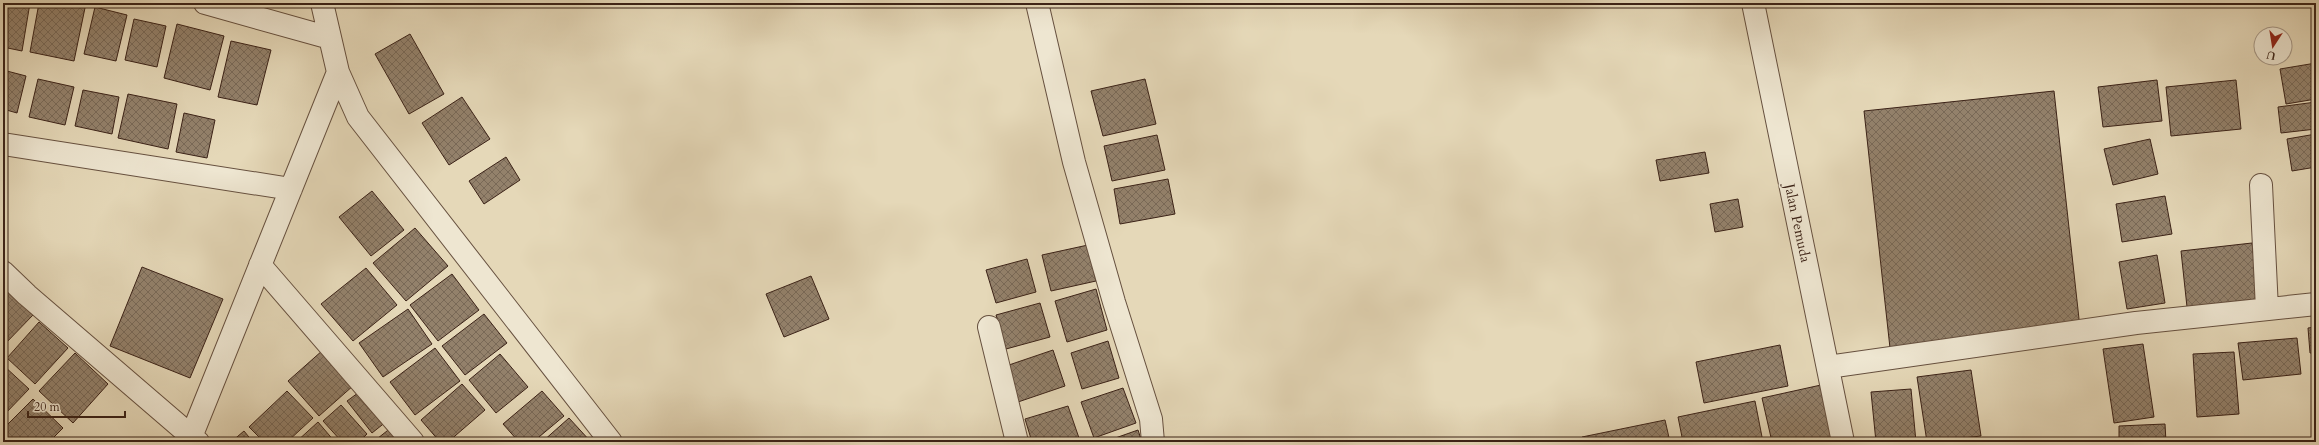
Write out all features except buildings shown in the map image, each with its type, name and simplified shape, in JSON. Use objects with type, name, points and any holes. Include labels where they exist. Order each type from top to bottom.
[{"type":"street","points":[[205,3],[330,38]]},
{"type":"street","points":[[322,3],[338,72],[358,117],[611,442]]},
{"type":"street","points":[[1036,3],[1074,162],[1114,302],[1152,419],[1153,442]]},
{"type":"street","name":"Jalan Pemuda","points":[[1753,3],[1843,442]]},
{"type":"street","points":[[3,272],[27,295],[192,439],[338,72]]},
{"type":"street","points":[[3,144],[291,189]]},
{"type":"street","points":[[2261,185],[2266,309]]},
{"type":"street","points":[[260,265],[413,442]]},
{"type":"street","points":[[1828,367],[2136,323],[2316,304]]},
{"type":"street","points":[[989,327],[1017,442]]}]
